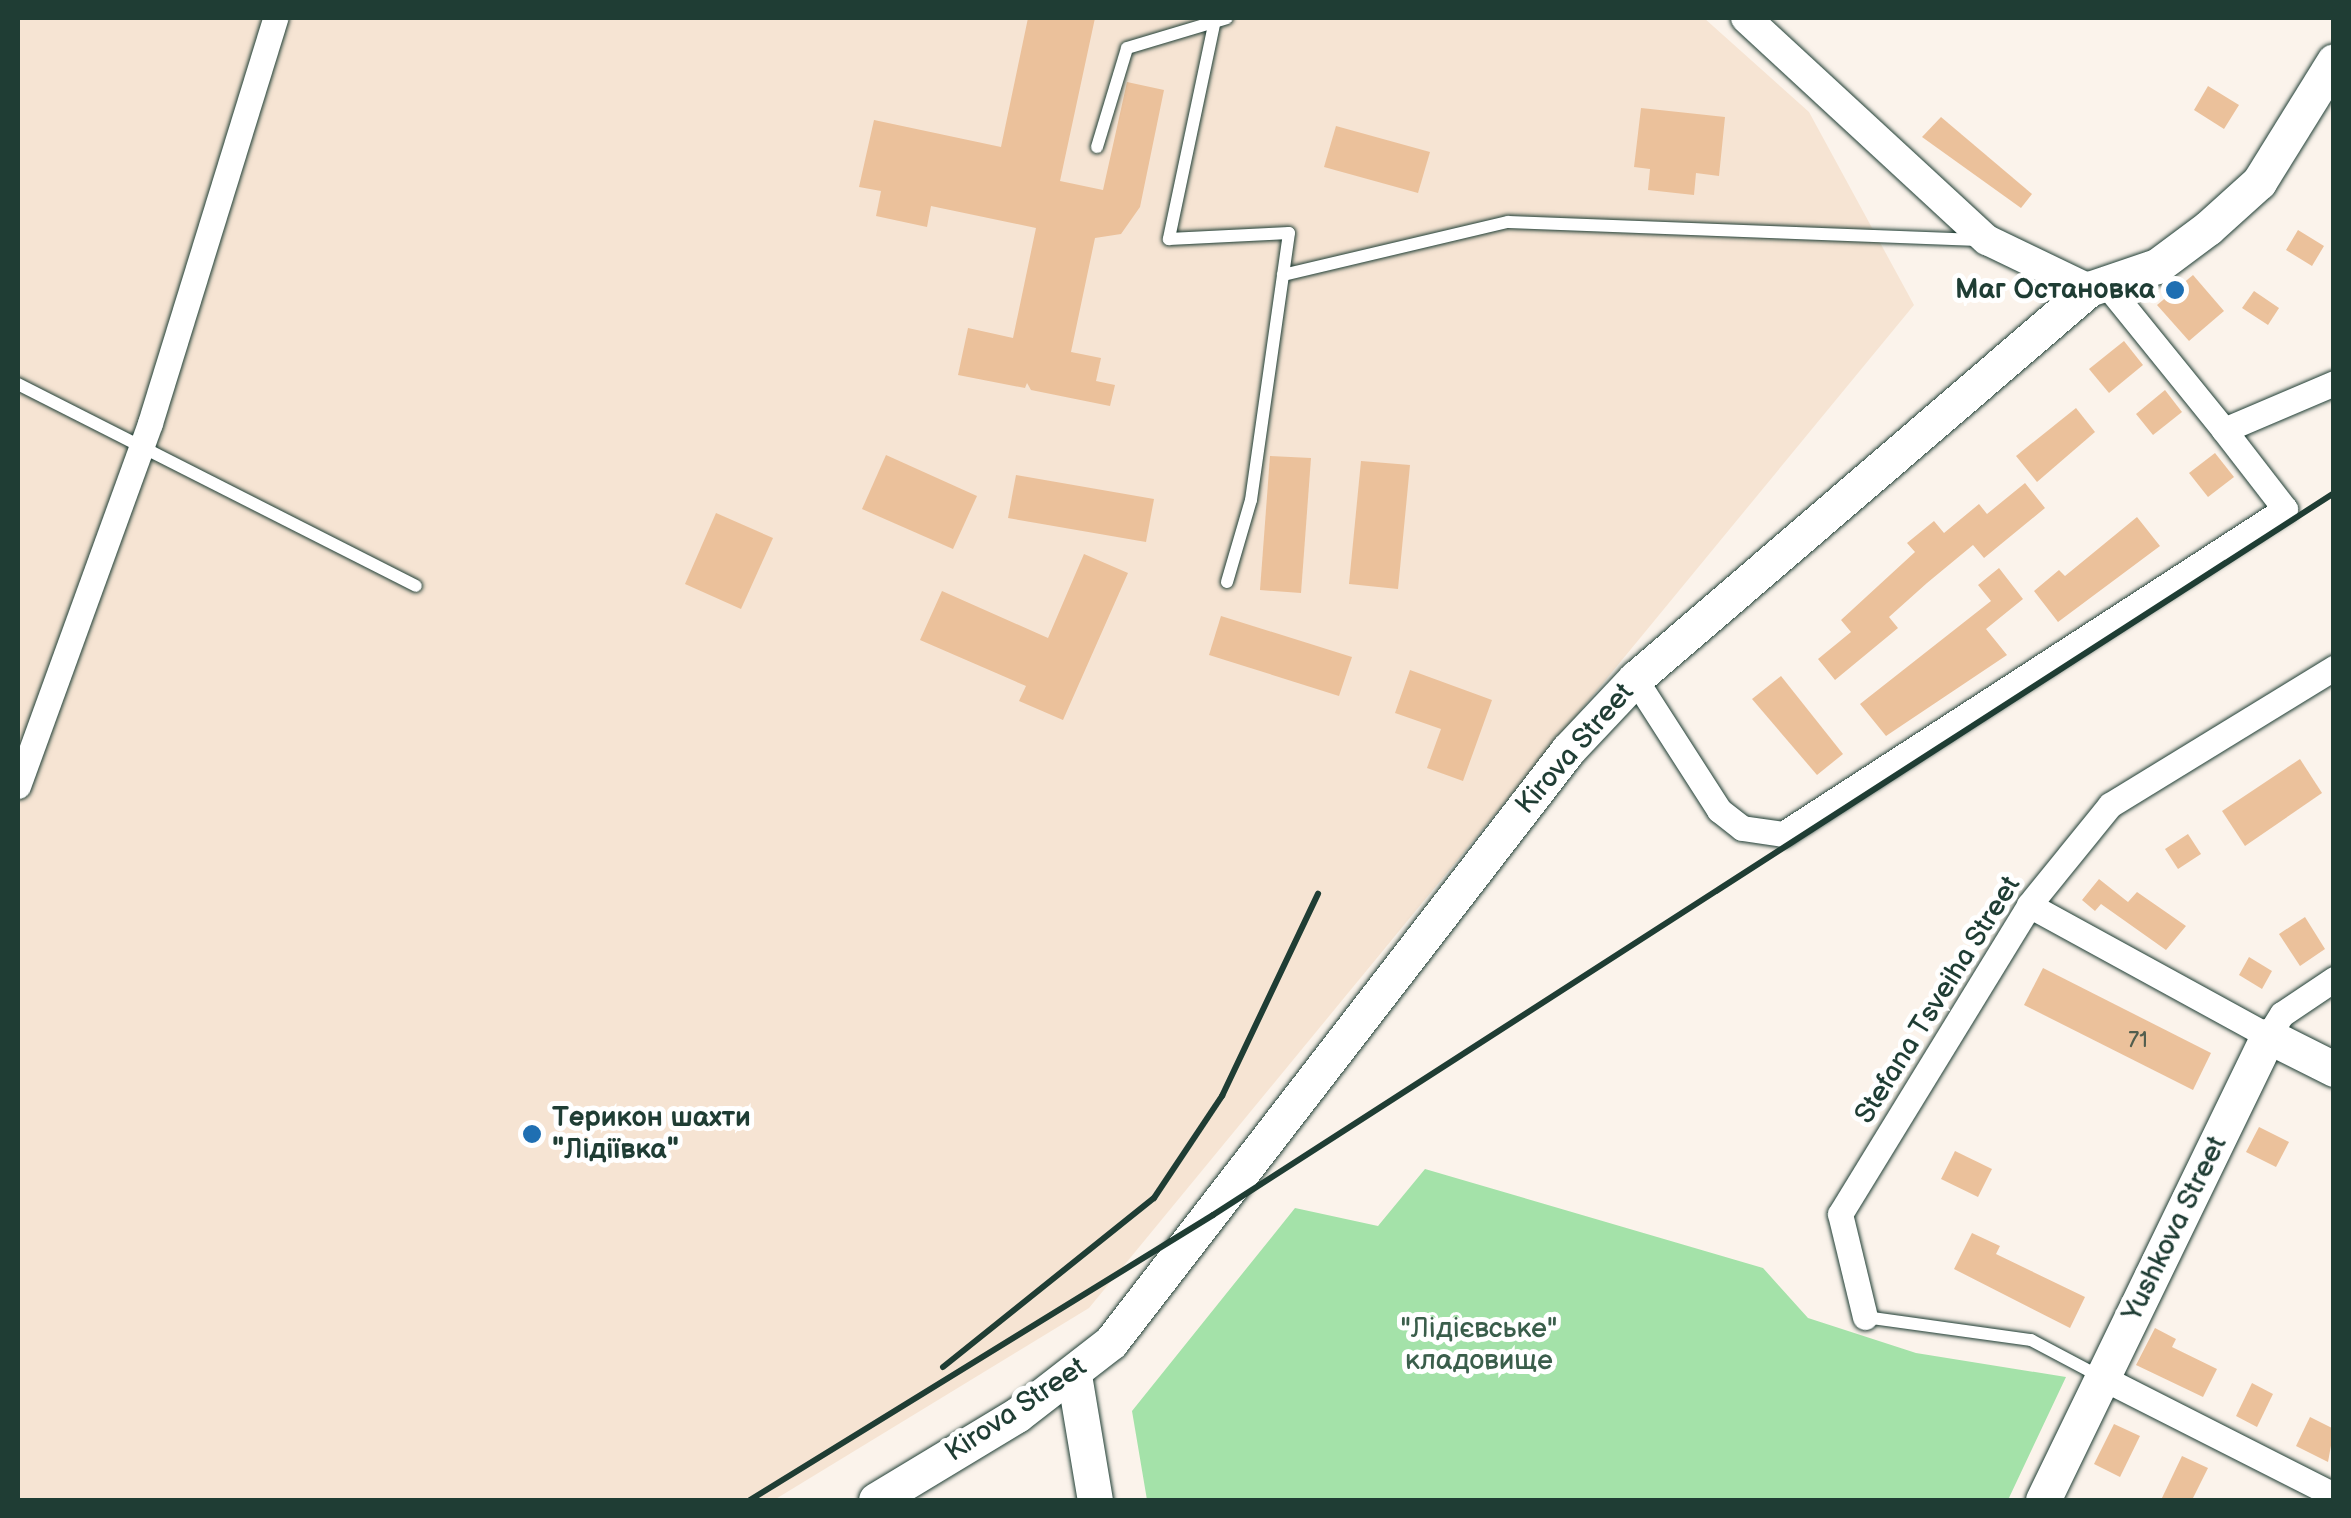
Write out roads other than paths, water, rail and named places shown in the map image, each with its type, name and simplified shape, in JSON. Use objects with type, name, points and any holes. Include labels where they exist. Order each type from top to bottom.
[{"type":"main road","name":"Kirova Street","points":[[876,1500],[1074,1375],[1156,1286],[1568,750],[1635,679],[2096,286],[2157,266],[2259,182],[2334,62]]},
{"type":"main road","points":[[2268,1036],[2334,1069]]},
{"type":"main road","name":"Yushkova Street","points":[[2043,1500],[2268,1036]]},
{"type":"main road","points":[[1074,1375],[1094,1500]]},
{"type":"street","points":[[18,786],[150,423],[274,18]]},
{"type":"street","points":[[1635,679],[1719,810],[1742,828],[1783,834],[2285,509],[2224,430],[2096,286],[1987,240],[1746,18]]},
{"type":"street","points":[[2224,430],[2334,383]]},
{"type":"street","name":"Stefana Tsveiha Street","points":[[1865,1316],[1840,1214],[2029,905],[2110,806],[2334,668]]},
{"type":"street","points":[[2029,905],[2268,1036]]},
{"type":"street","name":"Yushkova Street","points":[[2268,1036],[2282,1014],[2334,979]]},
{"type":"street","points":[[2103,1378],[2334,1495]]},
{"type":"lane","points":[[1097,147],[1127,48],[1221,19]]},
{"type":"lane","points":[[1221,19],[1169,239],[1289,233],[1251,500],[1227,582]]},
{"type":"lane","points":[[1283,275],[1508,222],[1987,240]]},
{"type":"lane","points":[[18,384],[416,586]]},
{"type":"lane","points":[[1865,1316],[2032,1340],[2103,1378]]},
{"type":"railway","points":[[750,1500],[1213,1215],[2334,493]]},
{"type":"railway","points":[[943,1367],[1154,1198],[1222,1096],[1318,894]]},
{"type":"place","name":"Маг Остановка","points":[[2175,290]]},
{"type":"place","name":"Терикон шахти \"Лідіївка\"","points":[[532,1134]]},
{"type":"park label","name":"\"Лідієвське\" кладовище","points":[[1479,1345]]}]
